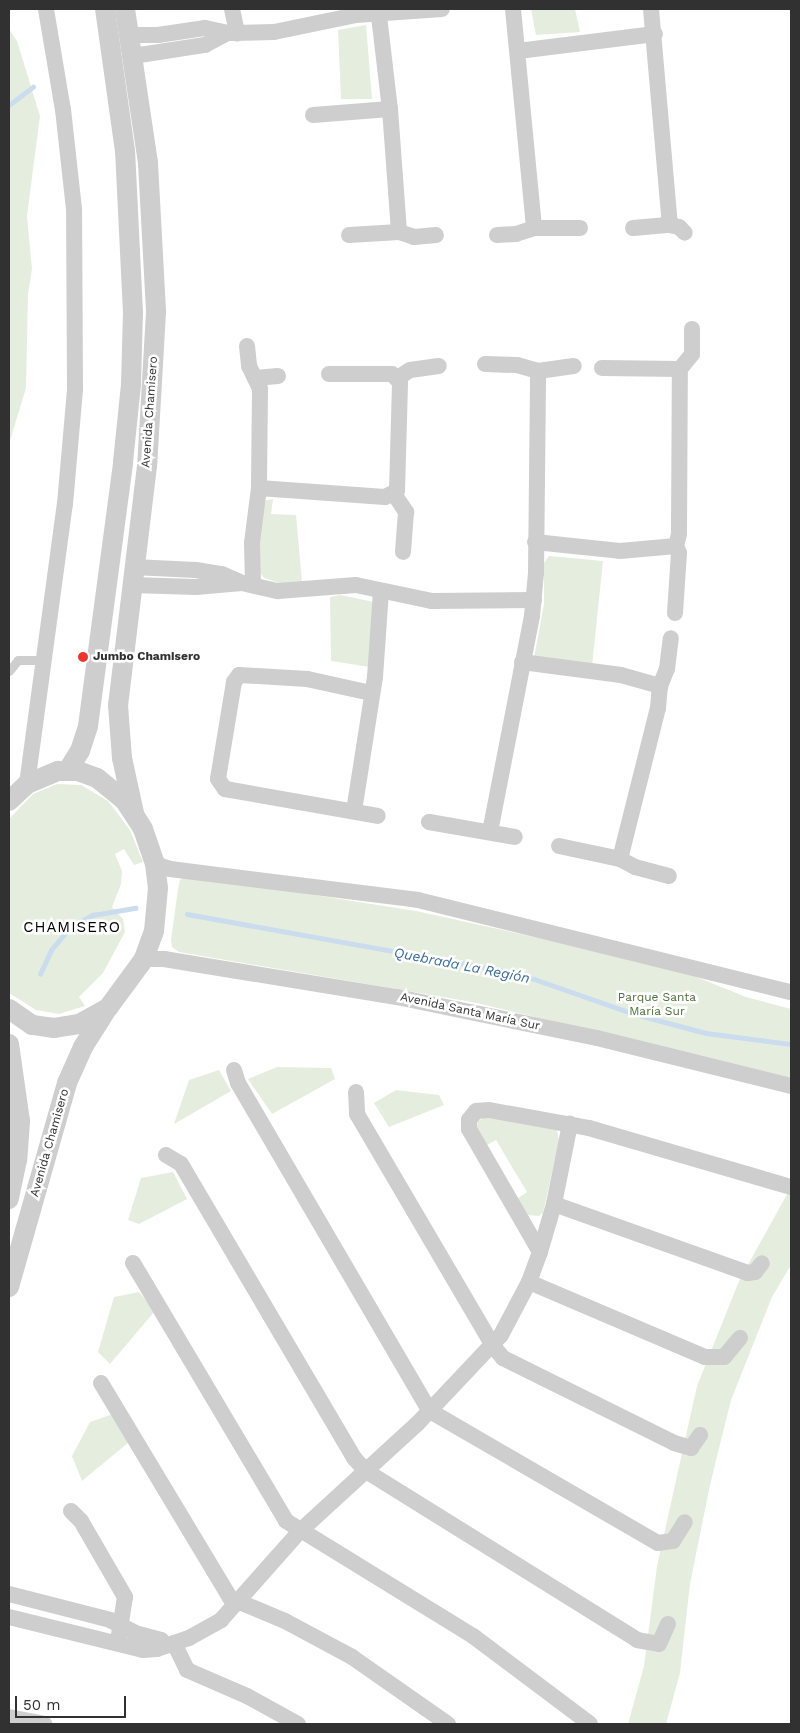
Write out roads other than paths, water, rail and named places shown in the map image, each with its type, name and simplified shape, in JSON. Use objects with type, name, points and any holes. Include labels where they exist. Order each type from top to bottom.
[{"type":"street","points":[[28,784],[71,448],[76,313],[76,256],[69,160],[46,9]]},
{"type":"street","name":"Avenida Chamisero","points":[[68,770],[80,751],[88,726],[131,384],[133,313],[125,151],[105,9]]},
{"type":"street","name":"Avenida Chamisero","points":[[125,9],[148,163],[156,312],[146,466],[118,705],[123,763],[134,814]]},
{"type":"street","points":[[232,9],[232,33]]},
{"type":"street","points":[[130,35],[158,35],[205,28],[232,33],[274,32],[330,19],[442,9]]},
{"type":"street","points":[[513,9],[534,228]]},
{"type":"street","points":[[651,9],[655,34],[670,225]]},
{"type":"street","points":[[379,16],[390,109],[399,232]]},
{"type":"street","points":[[133,56],[206,45],[232,33]]},
{"type":"street","points":[[518,51],[655,34]]},
{"type":"street","points":[[313,115],[390,109]]},
{"type":"street","points":[[633,228],[670,225],[679,227],[685,233]]},
{"type":"street","points":[[497,235],[516,234],[534,228],[580,228]]},
{"type":"street","points":[[349,235],[399,232],[414,237],[436,235]]},
{"type":"street","points":[[676,613],[679,553],[676,546],[679,534],[680,369],[692,354],[692,329]]},
{"type":"street","points":[[247,346],[249,366],[260,389],[259,488],[248,583]]},
{"type":"street","points":[[485,364],[516,365],[538,371],[574,366]]},
{"type":"street","points":[[398,378],[410,370],[439,366]]},
{"type":"street","points":[[602,368],[670,366],[680,369]]},
{"type":"street","points":[[490,832],[534,600],[538,371]]},
{"type":"street","points":[[259,488],[385,497],[394,494],[398,484],[401,385],[398,378],[385,373],[329,374]]},
{"type":"street","points":[[254,378],[278,376]]},
{"type":"street","points":[[394,494],[402,501],[406,512],[403,552]]},
{"type":"street","points":[[535,542],[620,551],[676,546]]},
{"type":"street","points":[[133,576],[196,587],[248,583],[278,591],[356,585],[380,592],[464,603],[534,600]]},
{"type":"street","points":[[354,812],[371,693],[380,592]]},
{"type":"street","points":[[620,859],[658,708],[660,686],[667,669],[671,638]]},
{"type":"street","points":[[522,662],[621,675],[660,686]]},
{"type":"street","points":[[371,693],[307,679],[239,676],[234,682],[218,779],[225,789],[378,816]]},
{"type":"street","points":[[9,801],[28,784],[49,774],[68,770],[88,774],[105,783],[134,814],[150,844],[155,864],[158,908],[144,959]]},
{"type":"street","points":[[429,822],[515,837]]},
{"type":"street","points":[[559,846],[620,859],[635,867],[669,876]]},
{"type":"street","points":[[155,864],[170,869],[418,900],[791,992]]},
{"type":"street","name":"Avenida Chamisero","points":[[9,1286],[66,1083],[83,1048],[108,1008],[144,959]]},
{"type":"street","name":"Avenida Santa María Sur","points":[[144,959],[182,962],[398,997],[607,1040],[791,1086]]},
{"type":"street","points":[[9,1009],[32,1025],[54,1028],[84,1022],[108,1008]]},
{"type":"street","name":"Avenida Chamisero","points":[[9,1044],[20,1121],[18,1160],[9,1199]]},
{"type":"street","points":[[234,1070],[238,1084],[430,1411],[658,1543],[674,1541],[685,1522]]},
{"type":"street","points":[[356,1092],[357,1114],[493,1346],[503,1358],[674,1444],[691,1448],[700,1435]]},
{"type":"street","points":[[540,1252],[470,1132],[469,1120],[476,1111],[486,1109],[570,1124],[791,1187]]},
{"type":"street","points":[[9,1617],[143,1650],[170,1644],[204,1631],[238,1603],[299,1532],[430,1411],[493,1346],[530,1282],[554,1204],[570,1124]]},
{"type":"street","points":[[166,1155],[181,1164],[354,1458],[366,1471],[637,1640],[659,1644],[668,1624]]},
{"type":"street","points":[[554,1204],[748,1273],[755,1272],[762,1262]]},
{"type":"street","points":[[133,1263],[286,1521],[299,1532],[473,1636],[590,1724]]},
{"type":"street","points":[[530,1282],[705,1357],[724,1358],[740,1338]]},
{"type":"street","points":[[101,1383],[223,1588],[238,1603],[285,1621],[343,1652],[448,1724]]},
{"type":"street","points":[[71,1511],[81,1521],[125,1597],[122,1627],[117,1645]]},
{"type":"street","points":[[9,1594],[110,1620],[122,1627],[170,1644],[187,1670],[247,1696],[298,1724]]},
{"type":"street","points":[[9,1717],[44,1724]]},
{"type":"lane","points":[[9,672],[18,660],[44,660]]},
{"type":"waterway","points":[[9,105],[33,87]]},
{"type":"waterway","name":"Quebrada La Región","points":[[40,974],[51,950],[70,927],[93,915],[135,908]]},
{"type":"waterway","name":"Quebrada La Región","points":[[187,914],[520,974],[635,1014],[706,1033],[791,1044]]},
{"type":"place","name":"Jumbo Chamisero","points":[[83,657]]},
{"type":"district","name":"CHAMISERO","points":[[72,928]]},
{"type":"park label","name":"Parque Santa María Sur","points":[[657,1005]]}]
